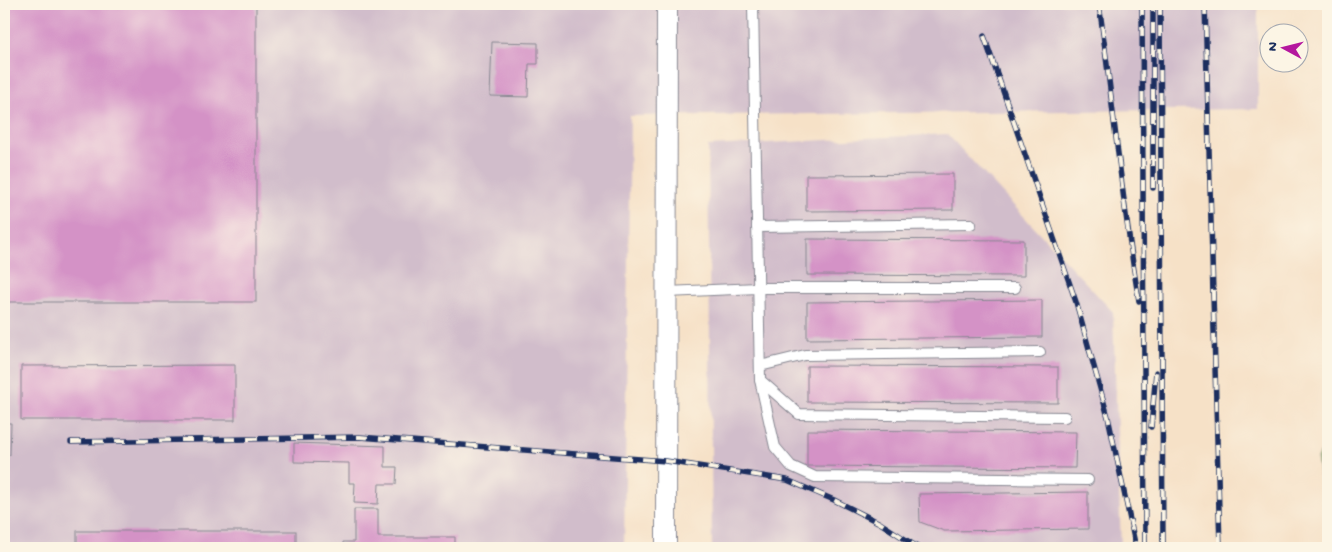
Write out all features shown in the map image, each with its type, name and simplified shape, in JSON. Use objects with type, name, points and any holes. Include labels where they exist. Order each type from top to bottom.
[{"type":"street","points":[[666,548],[667,4]]},
{"type":"lane","points":[[753,4],[760,380],[775,446],[791,466],[815,478],[1088,480]]},
{"type":"lane","points":[[757,227],[971,224]]},
{"type":"lane","points":[[667,292],[758,288],[1015,288]]},
{"type":"lane","points":[[760,366],[805,355],[1040,352]]},
{"type":"lane","points":[[760,380],[799,414],[1065,417]]},
{"type":"shaded area","points":[[4,4],[1258,4],[1258,109],[630,116],[624,548],[4,548]]},
{"type":"shaded area","points":[[947,134],[1113,312],[1121,548],[712,548],[708,146]]},
{"type":"green space","points":[[1328,442],[1328,486],[1320,478],[1317,458]]},
{"type":"building","points":[[4,4],[256,4],[256,302],[4,302]]},
{"type":"building","points":[[492,42],[538,43],[538,64],[529,64],[528,97],[490,96]]},
{"type":"building","points":[[953,174],[953,210],[806,211],[806,175]]},
{"type":"building","points":[[807,239],[1024,240],[1024,276],[807,275]]},
{"type":"building","points":[[1042,300],[1042,337],[807,339],[807,302]]},
{"type":"building","points":[[235,365],[235,420],[21,420],[21,366]]},
{"type":"building","points":[[807,366],[1058,367],[1058,403],[807,402]]},
{"type":"building","points":[[4,423],[11,423],[10,455],[4,455]]},
{"type":"building","points":[[807,430],[1076,432],[1075,468],[807,466]]},
{"type":"building","points":[[294,443],[385,446],[385,467],[397,467],[396,484],[379,484],[378,504],[354,503],[355,483],[349,483],[349,463],[294,462]]},
{"type":"building","points":[[1088,492],[1088,529],[944,531],[920,522],[919,494]]},
{"type":"building","points":[[354,509],[378,509],[378,537],[455,537],[455,548],[343,548],[343,542],[354,542]]},
{"type":"building","points":[[77,531],[296,531],[296,548],[77,548]]},
{"type":"railway","points":[[1099,4],[1139,301]]},
{"type":"railway","points":[[1142,4],[1145,548]]},
{"type":"railway","points":[[1153,4],[1153,188]]},
{"type":"railway","points":[[1160,4],[1163,548]]},
{"type":"railway","points":[[1205,4],[1220,548]]},
{"type":"railway","points":[[984,36],[1076,302],[1108,417],[1136,548]]},
{"type":"railway","points":[[1151,427],[1156,372]]},
{"type":"railway","points":[[71,442],[360,437],[666,461],[787,480],[834,500],[880,523],[919,548]]}]
